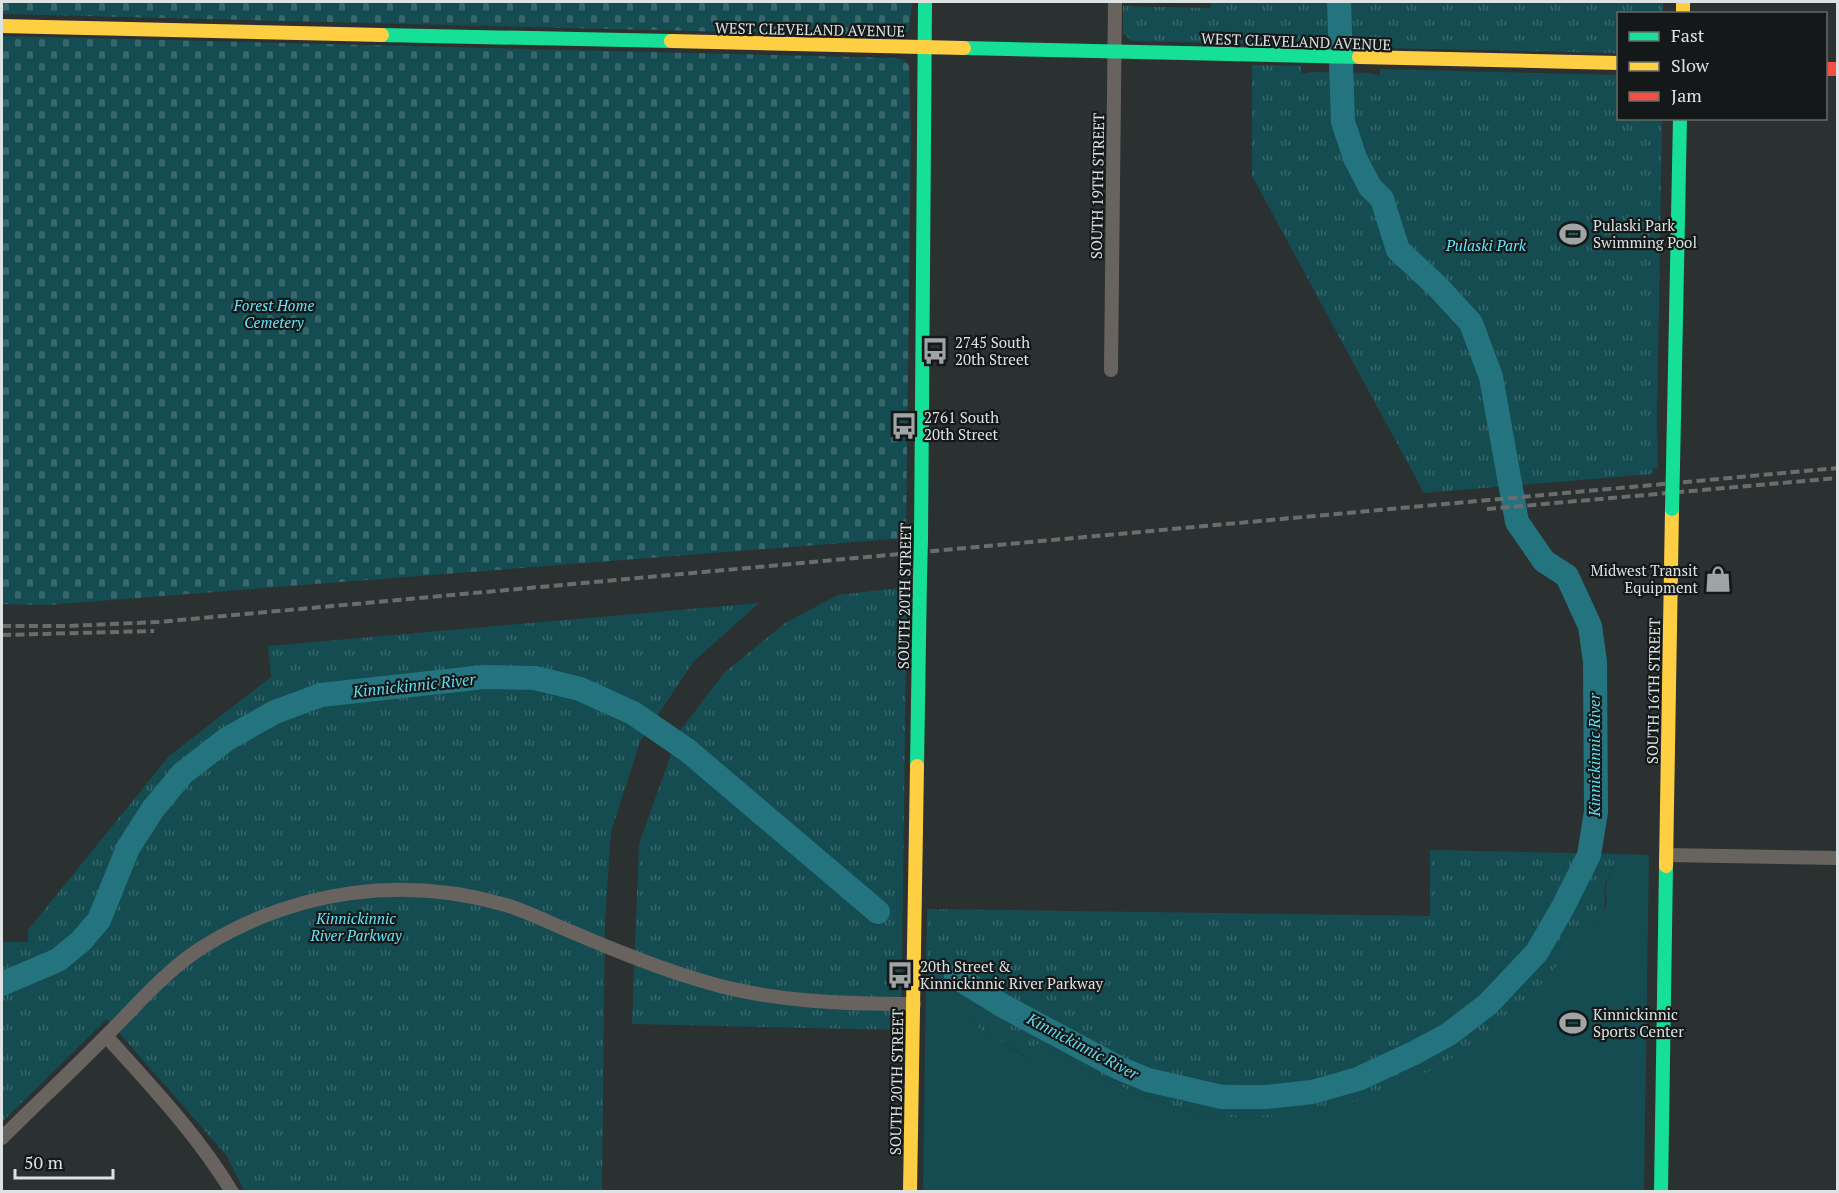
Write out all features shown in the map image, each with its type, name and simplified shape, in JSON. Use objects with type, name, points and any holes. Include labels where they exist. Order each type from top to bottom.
[{"type":"street","name":"SOUTH 20TH STREET","points":[[910,1191],[921,538],[925,2]]},
{"type":"street","name":"SOUTH 19TH STREET","points":[[1111,370],[1115,2]]},
{"type":"street","name":"WEST CLEVELAND AVENUE","points":[[2,26],[1374,60],[1617,63]]},
{"type":"street","name":"SOUTH 16TH STREET","points":[[1660,1191],[1680,120]]},
{"type":"street","points":[[1666,855],[1838,858]]},
{"type":"street","points":[[2,1138],[160,981],[204,946],[251,920],[321,897],[390,889],[467,896],[508,905],[669,971],[739,990],[816,1001],[914,1004]]},
{"type":"street","points":[[106,1036],[175,1112],[211,1156],[232,1191]]},
{"type":"green space","points":[[2,2],[912,2],[909,31],[892,36],[2,14]]},
{"type":"green space","points":[[1211,2],[1663,2],[1663,12],[1617,12],[1617,53],[1381,48],[1381,40],[1371,43],[1303,39],[1302,45],[1131,41],[1123,33],[1123,6],[1211,8]]},
{"type":"green space","name":"Forest Home Cemetery","points":[[2,36],[905,60],[909,66],[911,133],[906,538],[47,605],[2,604]]},
{"type":"green space","name":"Pulaski Park","points":[[1252,65],[1301,66],[1301,74],[1312,72],[1370,73],[1380,76],[1380,69],[1617,75],[1617,120],[1662,120],[1658,468],[1653,468],[1653,474],[1424,493],[1252,176]]},
{"type":"green space","points":[[907,587],[901,1030],[632,1024],[639,844],[679,732],[724,673],[785,623],[838,595]]},
{"type":"green space","name":"Kinnickinnic River Parkway","points":[[759,603],[693,662],[640,742],[611,832],[605,918],[602,1191],[244,1191],[227,1156],[107,1019],[2,1122],[2,942],[28,942],[28,930],[169,756],[271,677],[268,646]]},
{"type":"green space","points":[[1430,850],[1619,854],[1606,881],[1604,911],[1598,924],[1583,918],[1567,951],[1536,991],[1497,1027],[1452,1058],[1403,1084],[1351,1103],[1298,1114],[1245,1118],[1195,1112],[1153,1100],[1036,1044],[1029,1058],[982,1031],[958,1001],[926,973],[927,909],[1430,916]]},
{"type":"green space","name":"Kinnickinnic Sports Center","points":[[1619,854],[1649,855],[1644,1191],[923,1192],[926,973],[958,1001],[982,1031],[1028,1058],[1036,1044],[1132,1092],[1194,1112],[1241,1118],[1289,1115],[1337,1106],[1384,1091],[1429,1070],[1471,1044],[1509,1015],[1554,968],[1583,918],[1598,924],[1607,902],[1605,892],[1607,879]]},
{"type":"waterway","name":"Kinnickinnic River","points":[[956,977],[1005,1007],[1119,1068],[1148,1080],[1222,1097],[1267,1097],[1312,1092],[1358,1079],[1414,1053],[1449,1034],[1488,1004],[1537,952],[1589,855],[1596,812],[1595,662],[1590,626],[1567,576],[1544,561],[1517,522],[1491,377],[1471,323],[1437,286],[1398,250],[1382,199],[1370,187],[1355,158],[1343,122],[1339,2]]},
{"type":"waterway","name":"Kinnickinnic River","points":[[2,984],[58,960],[81,941],[99,920],[128,848],[153,809],[183,773],[227,739],[275,712],[321,695],[484,677],[535,678],[580,689],[633,713],[687,750],[878,912]]},
{"type":"railway","points":[[2,626],[158,622],[1838,468]]},
{"type":"railway","points":[[1487,509],[1838,478]]},
{"type":"railway","points":[[2,635],[154,631]]},
{"type":"traffic: fast","points":[[921,539],[925,2]]},
{"type":"traffic: fast","points":[[382,35],[671,41]]},
{"type":"traffic: fast","points":[[964,48],[1359,57]]},
{"type":"traffic: fast","points":[[1673,466],[1680,120]]},
{"type":"traffic: fast","points":[[1672,509],[1673,466]]},
{"type":"traffic: fast","points":[[920,578],[921,539]]},
{"type":"traffic: fast","points":[[917,766],[920,578]]},
{"type":"traffic: fast","points":[[1661,1192],[1666,866]]},
{"type":"traffic: slow","points":[[1683,2],[1683,12]]},
{"type":"traffic: slow","points":[[2,26],[382,35]]},
{"type":"traffic: slow","points":[[671,41],[964,48]]},
{"type":"traffic: slow","points":[[1359,57],[1617,63]]},
{"type":"traffic: slow","points":[[1666,866],[1672,509]]},
{"type":"traffic: slow","points":[[910,1192],[917,766]]},
{"type":"traffic: jam","points":[[1827,69],[1838,69]]},
{"type":"place","name":"Pulaski Park Swimming Pool","points":[[1573,234]]},
{"type":"place","name":"2745 South 20th Street","points":[[935,351]]},
{"type":"place","name":"2761 South 20th Street","points":[[904,426]]},
{"type":"place","name":"Midwest Transit Equipment","points":[[1718,579]]},
{"type":"place","name":"20th Street & Kinnickinnic River Parkway","points":[[900,975]]},
{"type":"place","name":"Kinnickinnic Sports Center","points":[[1573,1023]]}]
